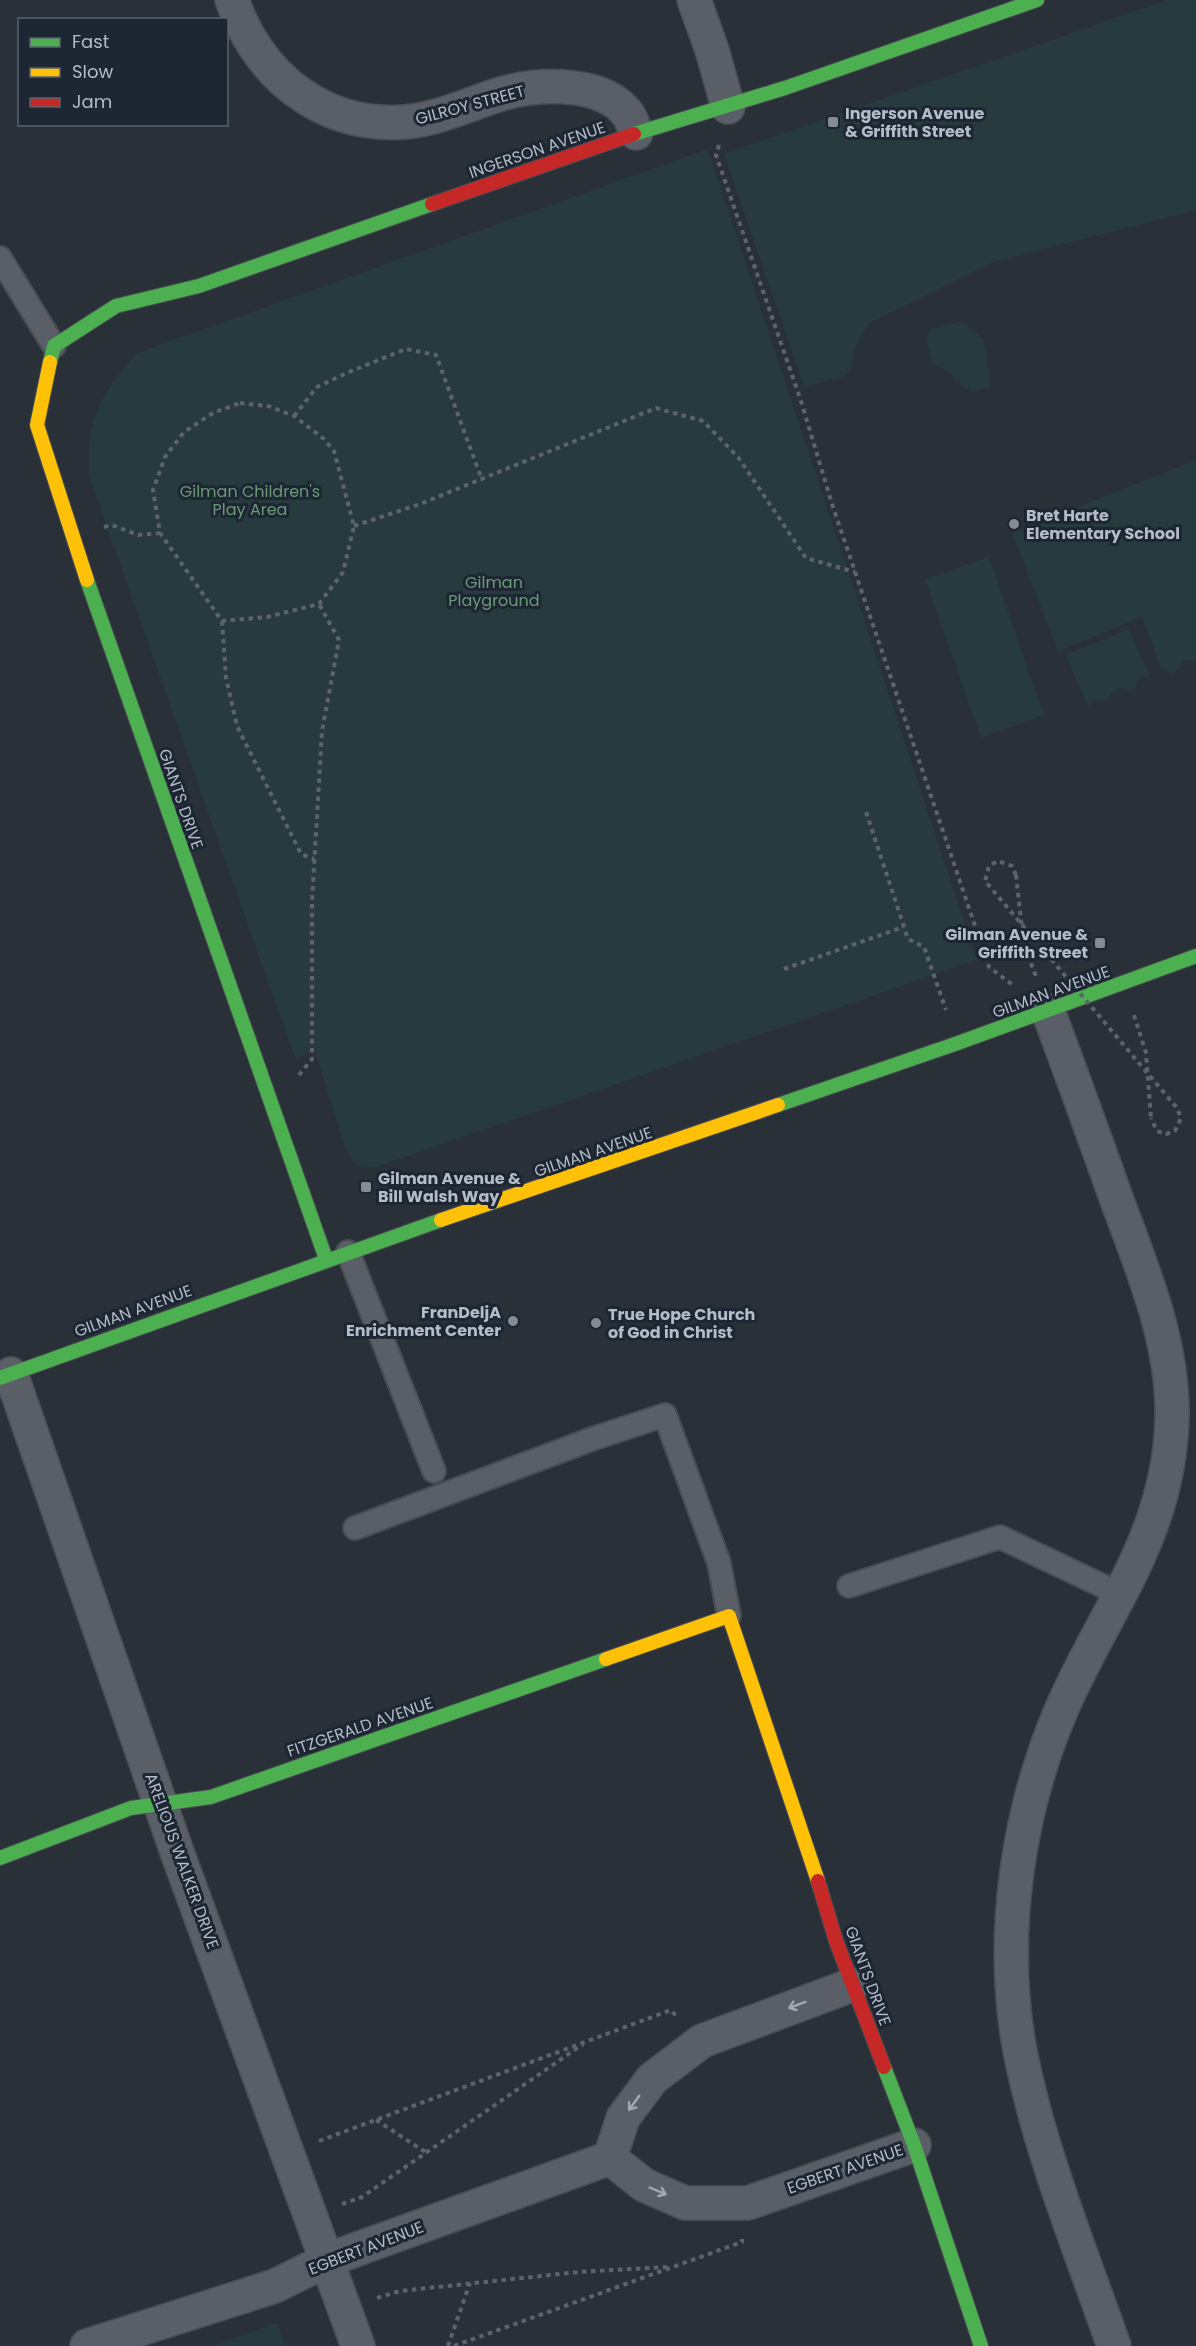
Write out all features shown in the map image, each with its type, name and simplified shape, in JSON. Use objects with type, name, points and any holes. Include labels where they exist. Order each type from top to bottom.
[{"type":"street","name":"GILROY STREET","points":[[232,0],[253,43],[272,69],[299,95],[330,111],[366,121],[404,122],[439,116],[503,93],[562,87],[596,92],[614,101],[629,116],[636,133]]},
{"type":"street","points":[[694,0],[712,50],[728,107]]},
{"type":"street","name":"INGERSON AVENUE","points":[[54,346],[116,306],[199,286],[636,133],[728,107],[1037,0]]},
{"type":"street","name":"GIANTS DRIVE","points":[[54,346],[37,425],[71,536],[326,1259]]},
{"type":"street","name":"GILMAN AVENUE","points":[[6,1376],[326,1259],[958,1043],[1196,956]]},
{"type":"street","points":[[1048,1011],[1184,1377],[1172,1422],[1159,1507],[1122,1594],[1075,1679],[1054,1727],[1034,1790],[1019,1859],[1013,1927],[1015,2008],[1020,2050],[1052,2171],[1114,2346]]},
{"type":"street","name":"ARELIOUS WALKER DRIVE","points":[[6,1376],[358,2346]]},
{"type":"street","name":"GIANTS DRIVE","points":[[729,1616],[852,1985],[914,2145],[981,2346]]},
{"type":"street","name":"FITZGERALD AVENUE","points":[[0,1858],[131,1808],[211,1797],[729,1616]]},
{"type":"street","points":[[610,2158],[623,2118],[652,2079],[702,2041],[852,1985]]},
{"type":"street","name":"EGBERT AVENUE","points":[[87,2346],[275,2286],[327,2260],[610,2158],[644,2186],[685,2203],[748,2203],[914,2145]]},
{"type":"lane","points":[[0,258],[54,346]]},
{"type":"lane","points":[[348,1252],[434,1470]]},
{"type":"lane","points":[[355,1528],[665,1414],[719,1563],[729,1616]]},
{"type":"lane","points":[[849,1586],[1000,1537],[1122,1594]]},
{"type":"path","points":[[728,107],[716,156],[801,401],[855,573],[989,967],[1048,1011]]},
{"type":"path","points":[[294,416],[317,387],[349,372],[406,349],[436,355],[482,480]]},
{"type":"path","points":[[222,621],[267,617],[319,604],[343,572],[354,526],[334,451],[294,416],[268,406],[240,403],[213,413],[184,432],[165,457],[153,490],[160,533],[222,621],[226,678],[237,726],[301,854],[314,859]]},
{"type":"path","points":[[354,526],[482,480],[656,408],[703,421],[738,457],[806,558],[855,573]]},
{"type":"path","points":[[71,536],[112,525],[138,535],[160,533]]},
{"type":"path","points":[[272,1108],[312,1059],[314,859],[322,731],[339,640],[319,604]]},
{"type":"path","points":[[866,812],[903,927],[908,939],[924,947],[958,1043]]},
{"type":"path","points":[[1024,946],[1023,936],[1022,926],[1021,916],[1015,870],[1008,862],[998,861],[986,871],[987,886],[1018,922],[1025,931],[1041,948],[1147,1073],[1155,1082],[1178,1108],[1181,1123],[1170,1133],[1161,1133],[1151,1122],[1150,1118],[1148,1085],[1148,1074],[1146,1053]]},
{"type":"path","points":[[784,969],[903,927]]},
{"type":"path","points":[[288,2152],[671,2010],[702,2041]]},
{"type":"path","points":[[311,2214],[362,2198],[588,2040]]},
{"type":"path","points":[[376,2120],[427,2153]]},
{"type":"path","points":[[453,2346],[742,2242],[748,2203]]},
{"type":"path","points":[[345,2308],[400,2291],[579,2272],[674,2267]]},
{"type":"path","points":[[448,2346],[470,2283]]},
{"type":"green space","points":[[1167,0],[1196,0],[1196,210],[991,263],[869,323],[855,348],[851,369],[843,377],[804,387],[724,154]]},
{"type":"green space","name":"Gilman Playground","points":[[708,149],[977,960],[373,1168],[358,1166],[346,1151],[315,1051],[295,1058],[89,476],[93,423],[113,382],[137,353]]},
{"type":"green space","points":[[962,321],[984,340],[991,387],[972,392],[954,380],[953,375],[932,362],[926,338],[931,329]]},
{"type":"green space","points":[[1196,460],[1196,661],[1184,660],[1179,670],[1172,674],[1160,665],[1142,617],[1058,651],[1012,533]]},
{"type":"green space","points":[[989,557],[1044,715],[981,738],[925,579]]},
{"type":"green space","points":[[1129,629],[1150,677],[1139,679],[1135,688],[1129,691],[1121,687],[1102,702],[1093,700],[1088,707],[1066,655]]},
{"type":"green space","points":[[277,2323],[286,2346],[213,2346]]},
{"type":"traffic: fast","points":[[634,134],[785,88],[1037,0]]},
{"type":"traffic: fast","points":[[50,362],[54,346],[116,306],[199,286],[432,204]]},
{"type":"traffic: fast","points":[[87,580],[326,1259]]},
{"type":"traffic: fast","points":[[778,1105],[958,1043],[1196,956]]},
{"type":"traffic: fast","points":[[0,1378],[441,1220]]},
{"type":"traffic: fast","points":[[0,1858],[131,1808],[211,1797],[606,1659]]},
{"type":"traffic: fast","points":[[884,2067],[914,2145],[981,2346]]},
{"type":"traffic: slow","points":[[50,362],[37,425],[87,580]]},
{"type":"traffic: slow","points":[[441,1220],[778,1105]]},
{"type":"traffic: slow","points":[[606,1659],[729,1616],[818,1881]]},
{"type":"traffic: jam","points":[[432,204],[634,134]]},
{"type":"traffic: jam","points":[[818,1881],[836,1941],[884,2067]]},
{"type":"place","name":"Ingerson Avenue & Griffith Street","points":[[833,122]]},
{"type":"place","name":"Bret Harte Elementary School","points":[[1014,524]]},
{"type":"place","name":"Gilman Avenue & Griffith Street","points":[[1100,943]]},
{"type":"place","name":"Gilman Avenue & Bill Walsh Way","points":[[366,1187]]},
{"type":"place","name":"FranDeljA Enrichment Center","points":[[513,1321]]},
{"type":"place","name":"True Hope Church of God in Christ","points":[[596,1323]]},
{"type":"park label","name":"Gilman Children's Play Area","points":[[250,500]]}]
